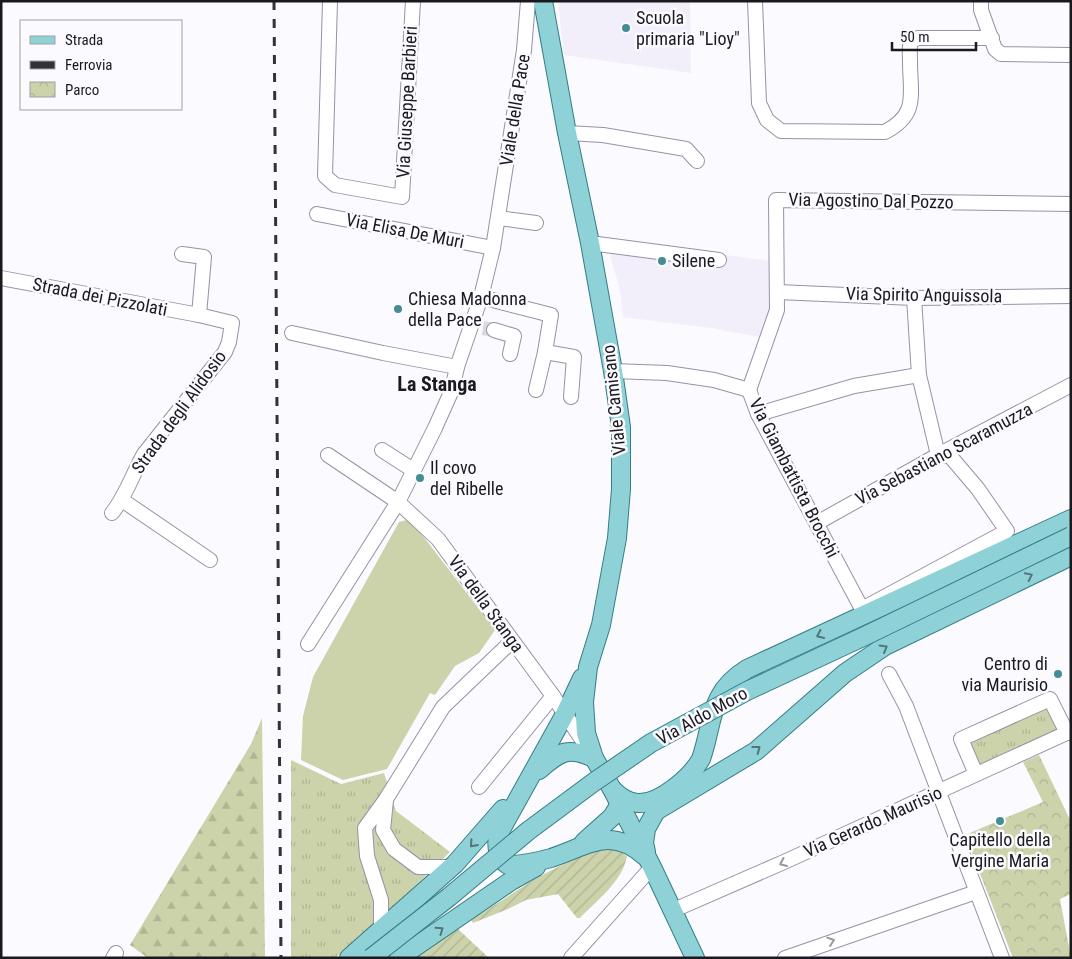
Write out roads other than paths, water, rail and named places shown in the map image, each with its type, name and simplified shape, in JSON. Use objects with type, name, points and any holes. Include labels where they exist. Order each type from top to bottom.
[{"type":"main road","name":"Viale Camisano","points":[[543,1],[613,371],[621,427],[621,489],[618,538],[601,625],[588,667],[565,714],[498,835],[497,847],[500,858],[508,865],[518,865],[552,858],[595,841],[618,841],[641,852],[650,862]]},
{"type":"main road","points":[[726,768],[716,770],[705,769],[701,765],[701,759],[715,704],[725,687],[742,672],[1071,520]]},
{"type":"main road","name":"Via Aldo Moro","points":[[367,952],[449,897],[536,825],[651,743],[747,691],[1071,536]]},
{"type":"main road","points":[[695,958],[650,862],[644,843],[646,829],[656,811],[756,751],[845,673],[868,657],[934,622],[1071,556]]},
{"type":"main road","name":"Viale Camisano","points":[[588,667],[584,702],[586,733],[594,758],[650,862]]},
{"type":"main road","name":"Viale Camisano","points":[[528,780],[555,755],[579,752],[594,758]]},
{"type":"main road","points":[[616,796],[633,802],[655,799],[684,780],[701,759]]},
{"type":"main road","points":[[349,958],[367,952],[381,929],[451,867],[528,780]]},
{"type":"main road","name":"Viale Camisano","points":[[579,846],[612,817],[616,796]]},
{"type":"main road","points":[[400,958],[511,881],[552,858]]},
{"type":"street","name":"Via Giuseppe Barbieri","points":[[330,1],[325,176],[335,185],[402,197],[413,1]]},
{"type":"street","name":"Viale della Pace","points":[[308,644],[398,502],[452,390],[457,368],[483,328],[481,297],[499,218],[524,50],[528,1]]},
{"type":"street","points":[[755,1],[759,103],[767,120],[781,132],[885,132],[905,118],[910,108],[911,41],[918,38],[992,38]]},
{"type":"street","points":[[981,1],[982,10],[995,49],[1001,54],[1071,54]]},
{"type":"street","points":[[567,133],[603,135],[686,149],[697,161]]},
{"type":"street","name":"Via Agostino Dal Pozzo","points":[[750,390],[777,310],[776,200],[1071,204]]},
{"type":"street","name":"Via Elisa De Muri","points":[[317,214],[493,248]]},
{"type":"street","points":[[499,218],[536,223]]},
{"type":"street","points":[[590,243],[719,260]]},
{"type":"street","points":[[182,254],[204,258],[199,315]]},
{"type":"street","name":"Strada dei Pizzolati","points":[[1,278],[199,315],[232,324]]},
{"type":"street","name":"Via Spirito Anguissola","points":[[778,292],[914,298],[1071,296]]},
{"type":"street","points":[[481,297],[551,315],[536,390]]},
{"type":"street","points":[[914,298],[919,375],[938,455]]},
{"type":"street","name":"Strada degli Alidosio","points":[[112,513],[122,500],[144,454],[225,352],[232,324]]},
{"type":"street","points":[[483,328],[514,336],[510,354]]},
{"type":"street","points":[[292,333],[457,368]]},
{"type":"street","points":[[545,352],[574,357],[570,397]]},
{"type":"street","name":"Via Giambattista Brocchi","points":[[613,371],[667,373],[714,380],[750,390],[758,414],[862,608],[1007,531],[978,489],[950,456],[938,455]]},
{"type":"street","points":[[758,414],[854,386],[919,375]]},
{"type":"street","name":"Via Sebastiano Scaramuzza","points":[[817,523],[938,455],[1071,385]]},
{"type":"street","points":[[382,450],[413,470]]},
{"type":"street","points":[[328,455],[398,502]]},
{"type":"street","points":[[122,500],[210,560]]},
{"type":"street","name":"Via della Stanga","points":[[398,502],[438,539],[553,696],[594,758]]},
{"type":"street","points":[[381,929],[381,900],[367,856],[365,828],[386,799],[443,707],[512,641]]},
{"type":"street","points":[[889,674],[906,706],[1002,958]]},
{"type":"street","points":[[480,787],[553,696]]},
{"type":"street","points":[[976,774],[961,739],[1050,699],[1069,732]]},
{"type":"street","name":"Via Gerardo Maurisio","points":[[674,910],[1069,732]]},
{"type":"street","points":[[386,799],[384,830],[394,849],[418,867],[451,867]]},
{"type":"street","points":[[571,958],[650,862]]},
{"type":"street","points":[[785,958],[976,892]]},
{"type":"tunnel","points":[[483,328],[494,330]]},
{"type":"railway","points":[[274,1],[281,958]]},
{"type":"place","name":"Scuola primaria \"Lioy\"","points":[[626,28]]},
{"type":"place","name":"Silene","points":[[662,261]]},
{"type":"place","name":"Chiesa Madonna della Pace","points":[[398,309]]},
{"type":"place","name":"Il covo del Ribelle","points":[[420,478]]},
{"type":"place","name":"Centro di via Maurisio","points":[[1058,674]]},
{"type":"place","name":"Capitello della Vergine Maria","points":[[1000,821]]},
{"type":"district","name":"La Stanga","points":[[437,384]]}]
